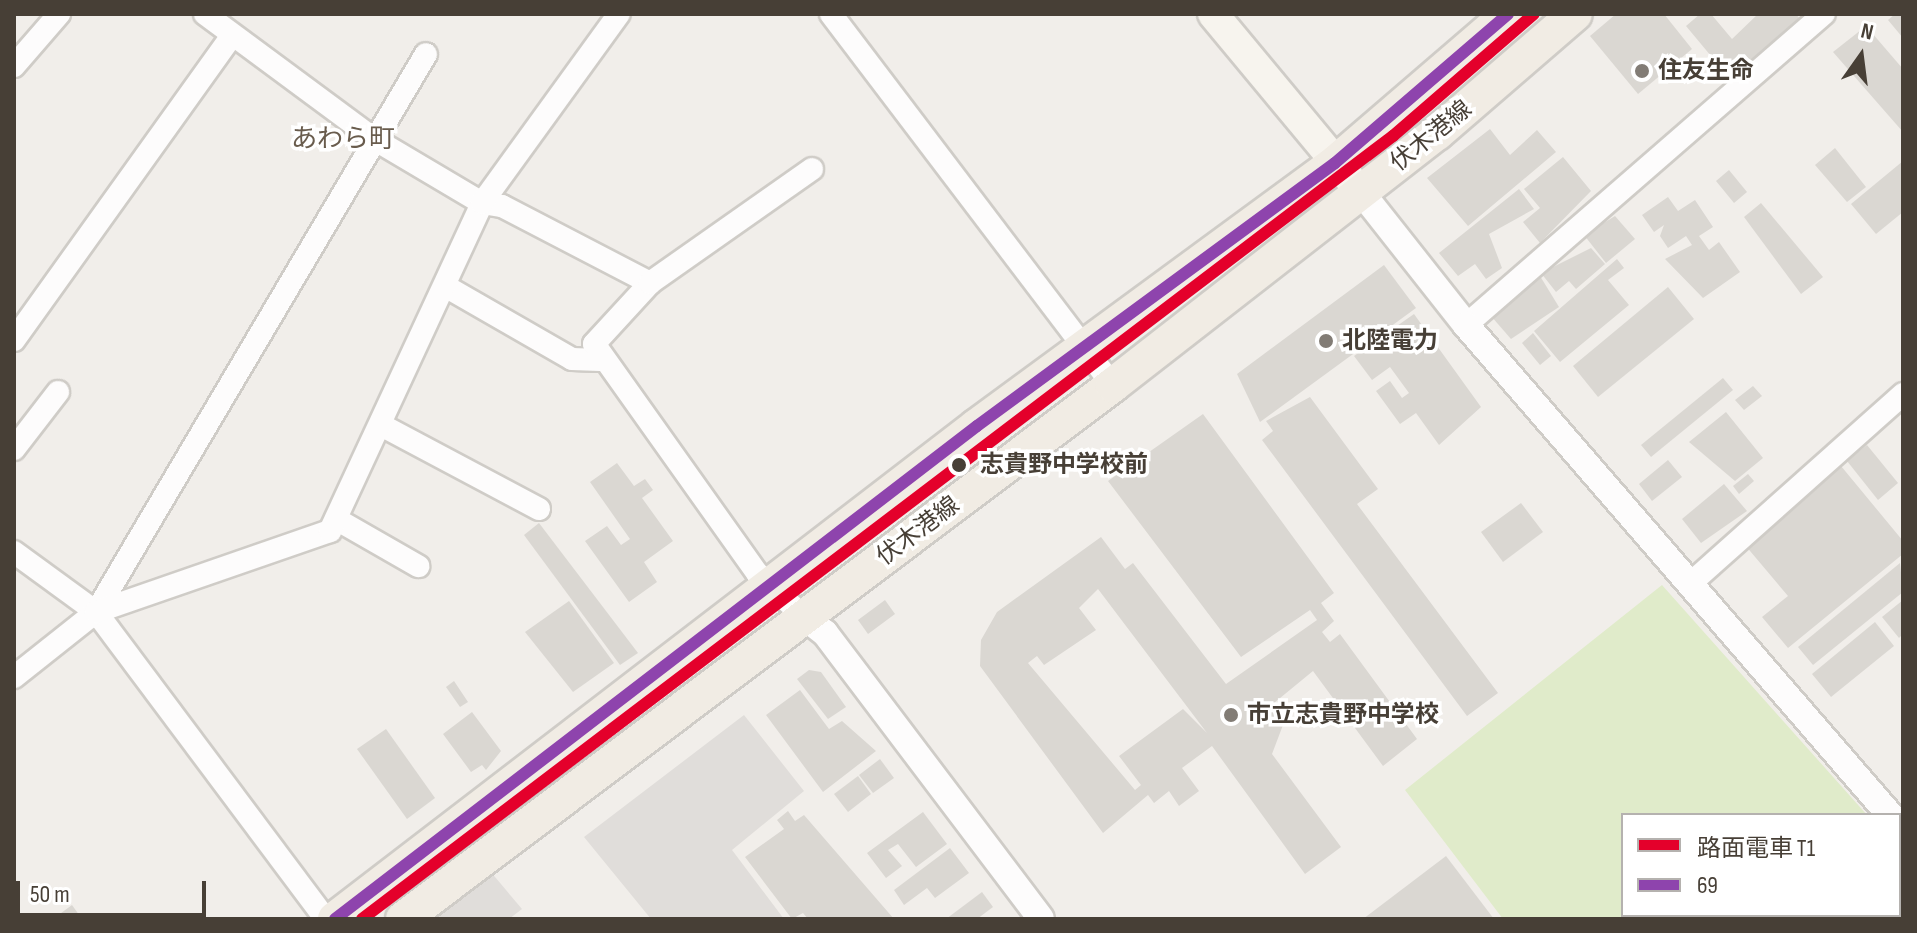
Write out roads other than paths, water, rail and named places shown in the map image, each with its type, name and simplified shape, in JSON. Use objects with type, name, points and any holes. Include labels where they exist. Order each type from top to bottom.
[{"type":"main road","points":[[1213,14],[1361,192]]},
{"type":"main road","name":"伏木港線","points":[[335,919],[1335,163],[1508,14]]},
{"type":"main road","name":"伏木港線","points":[[403,919],[1113,385],[1361,192],[1575,14]]},
{"type":"street","points":[[14,66],[59,14]]},
{"type":"street","points":[[14,677],[96,612],[330,531],[482,203],[619,14]]},
{"type":"street","points":[[831,14],[1113,385]]},
{"type":"street","points":[[1466,325],[1824,14]]},
{"type":"street","points":[[14,340],[218,21],[374,139],[482,203],[502,206],[650,283]]},
{"type":"street","points":[[96,612],[426,54]]},
{"type":"street","points":[[812,169],[650,283],[594,344],[600,360],[770,589],[825,633],[1041,919]]},
{"type":"street","points":[[1361,192],[1466,325],[1888,813]]},
{"type":"street","points":[[445,286],[572,359],[600,360]]},
{"type":"street","points":[[14,449],[58,392]]},
{"type":"street","points":[[1691,583],[1903,394]]},
{"type":"street","points":[[381,425],[539,509]]},
{"type":"street","points":[[336,519],[418,566]]},
{"type":"street","points":[[14,552],[96,612],[326,919]]},
{"type":"tram line","points":[[362,919],[1393,136],[1534,14]]},
{"type":"tram line","name":"T1","points":[[362,919],[1393,136],[1534,14]]},
{"type":"place","name":"住友生命","points":[[1642,71]]},
{"type":"place","name":"北陸電力","points":[[1326,341]]},
{"type":"place","name":"志貴野中学校前","points":[[959,465]]},
{"type":"place","name":"市立志貴野中学校","points":[[1231,715]]},
{"type":"district","name":"あわら町","points":[[343,140]]}]
